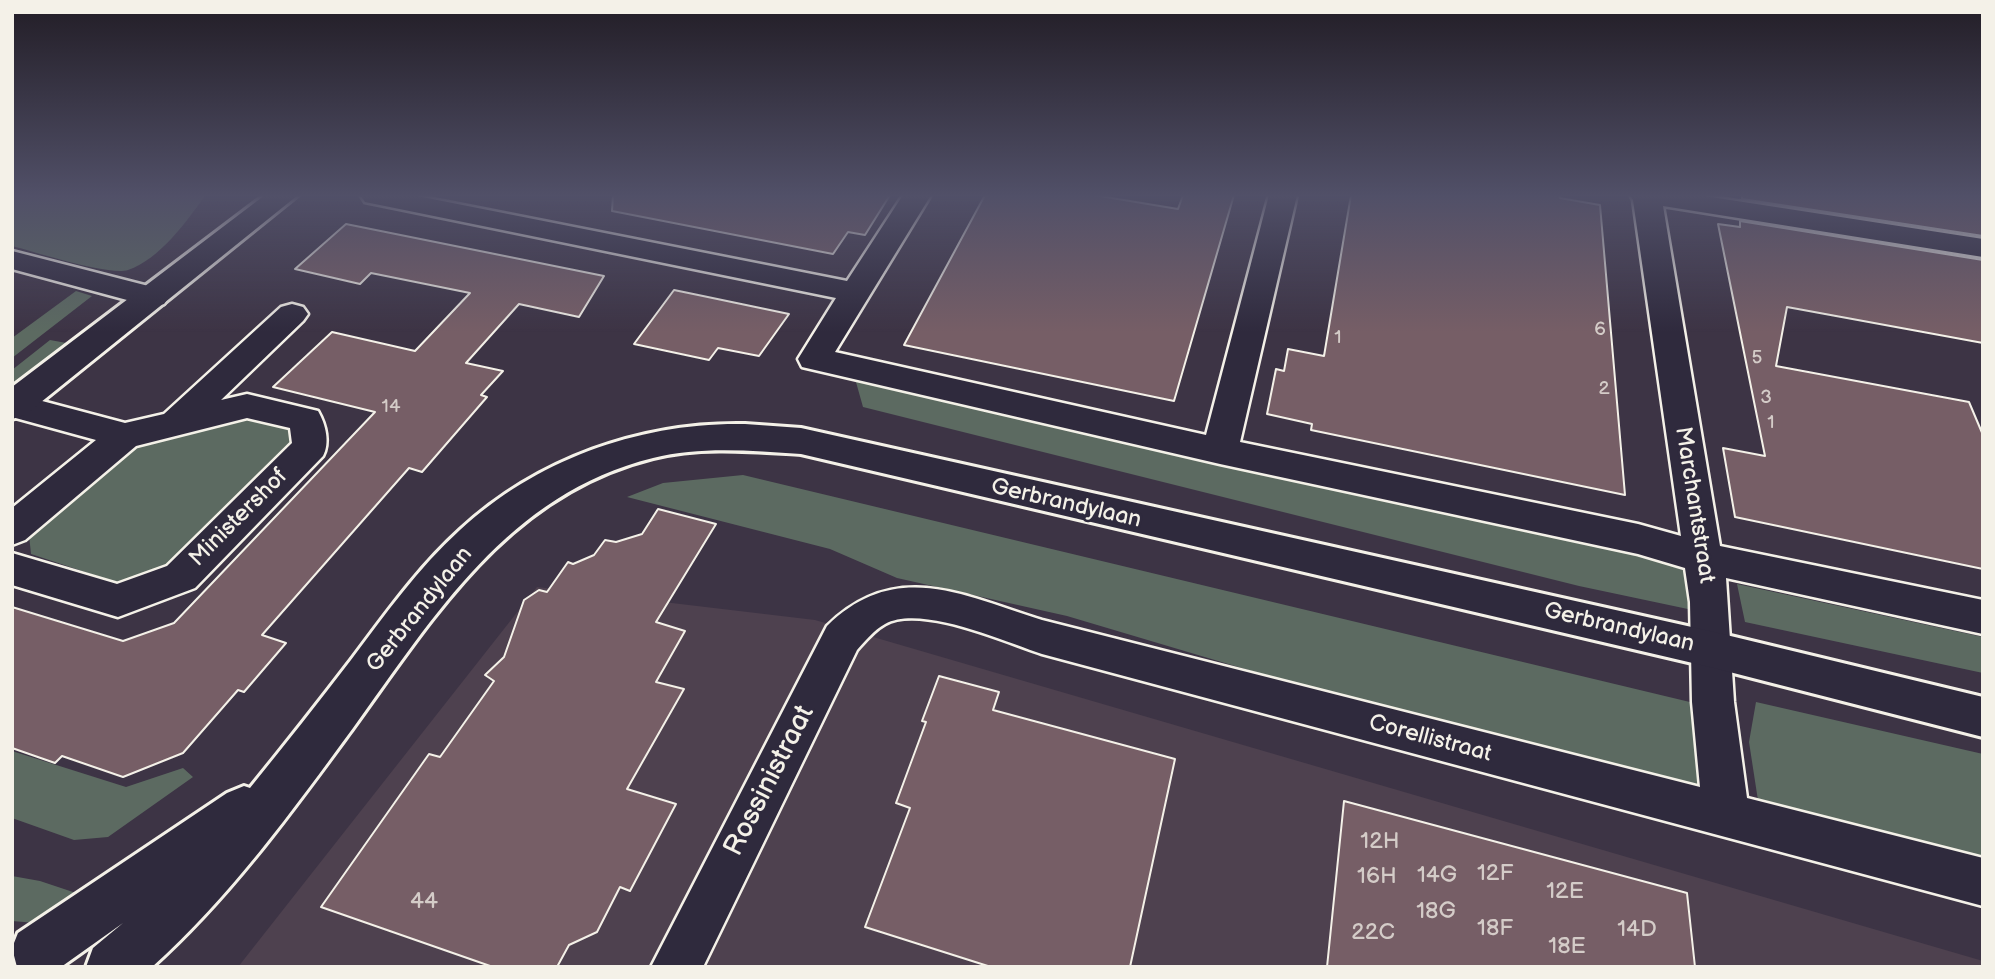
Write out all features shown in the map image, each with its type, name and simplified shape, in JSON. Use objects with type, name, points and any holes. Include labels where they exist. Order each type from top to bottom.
[{"type":"street","points":[[13,406],[225,241]]},
{"type":"street","points":[[634,241],[858,293]]},
{"type":"street","points":[[889,241],[814,359],[1220,451],[1638,540],[1701,558],[1983,617]]},
{"type":"street","points":[[1220,451],[1272,241]]},
{"type":"street","name":"Marchantstraat","points":[[1653,241],[1710,602],[1714,650],[1713,702],[1726,816]]},
{"type":"street","points":[[1936,241],[1983,248]]},
{"type":"street","points":[[12,260],[153,297]]},
{"type":"street","name":"Ministershof","points":[[176,422],[292,314]]},
{"type":"street","points":[[13,406],[125,436]]},
{"type":"street","name":"Ministershof","points":[[12,530],[125,436],[247,406],[306,420],[310,447],[181,577],[118,601],[12,569]]},
{"type":"street","name":"Gerbrandylaan","points":[[112,967],[174,913],[288,777],[456,559],[511,512],[573,473],[653,444],[716,435],[801,441],[1714,650],[1978,714]]},
{"type":"street","name":"Corellistraat","points":[[878,608],[902,603],[927,603],[1056,641],[1983,882]]},
{"type":"street","name":"Rossinistraat","points":[[677,967],[842,638],[858,621],[878,608]]},
{"type":"street","name":"Gerbrandylaan","points":[[34,954],[288,777]]},
{"type":"shaded area","points":[[12,241],[169,241],[140,265],[118,271],[89,267],[12,246]]},
{"type":"shaded area","points":[[76,291],[92,296],[12,358],[12,338]]},
{"type":"shaded area","points":[[50,340],[72,344],[12,392],[12,370]]},
{"type":"shaded area","points":[[854,375],[1611,541],[1676,564],[1691,578],[1702,612],[1579,586],[863,407]]},
{"type":"shaded area","points":[[234,416],[293,430],[289,452],[164,575],[127,586],[31,554],[29,535],[132,444]]},
{"type":"shaded area","points":[[743,475],[1694,703],[1701,796],[1685,800],[1067,616],[897,578],[830,549],[627,497],[663,483]]},
{"type":"shaded area","points":[[1737,584],[1983,637],[1983,673],[1745,622]]},
{"type":"shaded area","points":[[537,587],[815,620],[1983,961],[1983,967],[238,967]]},
{"type":"shaded area","points":[[1756,702],[1983,754],[1983,880],[1759,807],[1749,742]]},
{"type":"shaded area","points":[[12,751],[126,787],[183,768],[193,777],[108,837],[74,840],[12,818]]},
{"type":"shaded area","points":[[12,876],[40,881],[88,897],[36,923],[12,921]]},
{"type":"building","points":[[327,241],[429,241],[604,276],[579,317],[519,304],[466,363],[503,371],[481,395],[487,397],[422,472],[409,468],[262,635],[286,643],[244,692],[238,690],[183,753],[123,777],[62,756],[55,763],[12,748],[12,607],[123,641],[174,623],[375,412],[273,387],[332,332],[415,351],[470,293],[371,273],[360,284],[295,269]]},
{"type":"building","points":[[765,241],[842,241],[833,254]]},
{"type":"building","points":[[960,241],[1221,241],[1174,401],[904,345]]},
{"type":"building","points":[[1343,241],[1603,241],[1625,495],[1311,430],[1312,424],[1267,414],[1276,369],[1284,371],[1288,349],[1324,356]]},
{"type":"building","points":[[1721,241],[1863,241],[1983,260],[1983,343],[1787,307],[1776,366],[1969,402],[1983,435],[1983,569],[1735,517],[1723,448],[1765,456]]},
{"type":"building","points":[[674,290],[789,314],[759,356],[718,348],[709,360],[634,344]]},
{"type":"building","points":[[658,509],[716,524],[656,622],[685,631],[656,682],[684,689],[627,789],[676,804],[630,891],[620,887],[597,932],[569,945],[557,967],[493,967],[321,907],[429,754],[440,757],[494,681],[485,675],[504,657],[524,600],[539,590],[547,592],[568,562],[573,564],[594,555],[605,540],[616,542],[642,534]]},
{"type":"building","points":[[939,676],[999,692],[993,710],[1175,759],[1130,967],[991,967],[865,927],[910,808],[896,803],[926,722],[922,721]]},
{"type":"building","points":[[1344,801],[1687,893],[1695,967],[1327,967]]}]
